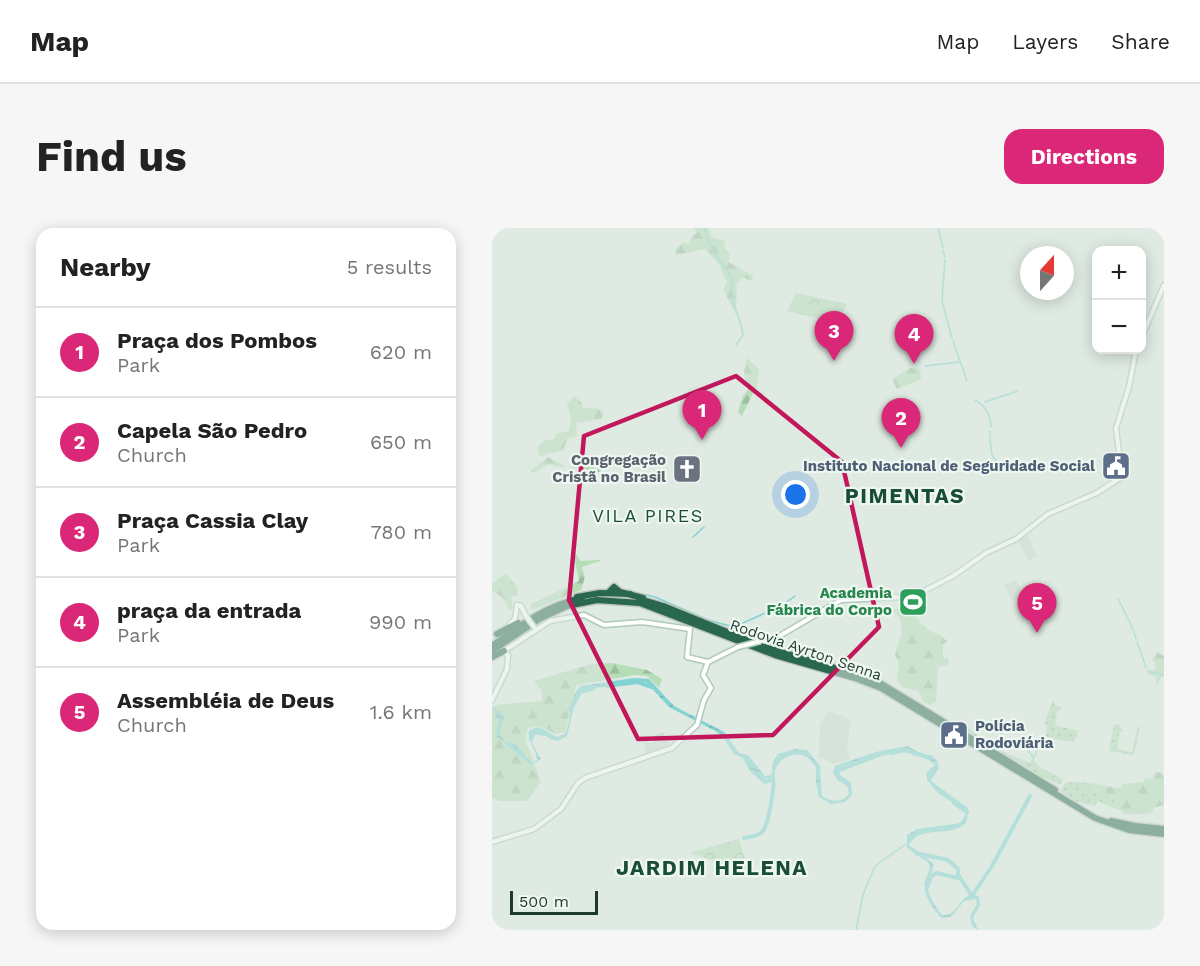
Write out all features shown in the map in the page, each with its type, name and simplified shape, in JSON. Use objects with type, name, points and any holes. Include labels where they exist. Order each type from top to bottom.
[{"type":"highway","points":[[494,636],[567,599],[608,593],[630,594],[658,604]]},
{"type":"highway","name":"Rodovia Ayrton Senna","points":[[492,644],[539,614],[572,600],[610,596],[658,604],[764,647],[875,680],[1012,763],[1041,776],[1041,783]]},
{"type":"highway","name":"Rodovia Ayrton Senna","points":[[492,654],[517,633],[543,616],[577,603],[597,600],[631,601],[663,611],[775,656],[868,682],[906,702],[1057,793],[1113,821],[1164,833]]},
{"type":"highway","points":[[492,644],[526,618]]},
{"type":"highway","points":[[492,654],[506,653]]},
{"type":"highway","points":[[906,702],[941,729]]},
{"type":"highway","points":[[1008,772],[1012,771],[1041,783]]},
{"type":"highway","name":"Rodovia Ayrton Senna","points":[[1057,793],[1070,803],[1113,825],[1138,832],[1164,833]]},
{"type":"highway","points":[[1070,803],[1094,822]]},
{"type":"highway","points":[[1131,835],[1164,833]]},
{"type":"main road","points":[[1146,327],[1164,285]]},
{"type":"main road","points":[[492,842],[532,830],[561,809],[582,779],[665,751],[697,725],[702,706],[711,688],[703,675],[708,662],[730,650],[777,637],[832,604],[848,599],[904,597],[922,592],[953,576],[986,553],[1016,539],[1048,514],[1097,493],[1114,482],[1118,477],[1120,464],[1116,428],[1130,387],[1135,354]]},
{"type":"main road","points":[[847,604],[848,599]]},
{"type":"main road","points":[[494,636],[514,621],[515,606],[521,606],[526,618],[534,628]]},
{"type":"main road","points":[[492,701],[507,669],[506,653],[553,620],[586,615],[603,625],[642,622],[690,629],[687,657],[708,662]]},
{"type":"main road","points":[[529,635],[534,628],[542,626]]},
{"type":"highlighted area","points":[[736,376],[842,462],[879,627],[773,735],[638,739],[569,600],[584,436]]},
{"type":"shaded area","points":[[1027,535],[1037,556],[1029,562],[1017,540]]},
{"type":"shaded area","points":[[1016,580],[1024,595],[1013,602],[1004,585]]},
{"type":"shaded area","points":[[828,711],[848,718],[851,722],[847,746],[850,759],[834,764],[819,757],[820,724]]},
{"type":"shaded area","points":[[663,732],[670,747],[646,756],[644,742],[654,743],[652,737]]},
{"type":"green space","points":[[693,228],[709,228],[711,237],[725,241],[725,249],[730,253],[728,262],[753,276],[752,281],[741,277],[740,282],[737,282],[736,315],[723,289],[727,283],[720,266],[705,249],[676,255],[675,250],[684,242],[689,244],[692,236],[698,232]]},
{"type":"green space","points":[[796,293],[847,304],[839,323],[787,311]]},
{"type":"green space","points":[[747,358],[759,369],[756,393],[753,393],[742,416],[738,412],[743,396],[748,390],[744,373]]},
{"type":"green space","points":[[910,368],[920,369],[921,379],[897,389],[892,379]]},
{"type":"green space","points":[[574,396],[583,404],[583,408],[600,409],[604,413],[601,419],[576,423],[577,436],[568,438],[563,450],[539,456],[538,446],[546,440],[554,439],[556,434],[569,431],[571,419],[567,404]]},
{"type":"green space","points":[[1117,450],[1118,464],[1110,468],[1111,472],[1106,474],[1099,461]]},
{"type":"green space","points":[[609,456],[615,466],[610,465],[599,472],[568,468],[582,462],[591,463],[596,470]]},
{"type":"green space","points":[[548,457],[568,468],[549,464],[535,472],[530,471]]},
{"type":"green space","points":[[577,555],[580,561],[602,560],[582,567],[585,577],[581,590],[532,610],[530,605],[579,581],[574,556]]},
{"type":"green space","points":[[506,574],[518,588],[517,595],[511,597],[513,608],[510,610],[502,597],[492,591],[492,583]]},
{"type":"green space","points":[[907,602],[910,608],[907,611],[912,613],[923,626],[941,635],[947,642],[943,644],[943,658],[948,658],[949,664],[938,667],[936,702],[930,705],[924,702],[918,691],[902,687],[897,681],[899,664],[895,654],[902,632],[900,619],[892,609],[902,609]]},
{"type":"green space","points":[[1157,652],[1164,656],[1164,674],[1156,685],[1156,677],[1147,673],[1155,670],[1155,662],[1152,660]]},
{"type":"green space","points":[[612,663],[647,670],[662,679],[659,688],[647,676],[635,675],[576,685],[565,732],[555,734],[542,727],[528,728],[525,739],[541,782],[527,801],[500,801],[492,798],[492,708],[496,705],[542,701],[542,691],[534,681],[591,664]]},
{"type":"green space","points":[[1053,700],[1056,706],[1062,707],[1057,712],[1055,725],[1079,731],[1074,742],[1044,737],[1034,760],[1039,766],[1063,781],[1060,784],[1035,775],[954,725],[958,721],[999,750],[1030,763],[1043,735],[1046,735],[1047,724],[1044,724]]},
{"type":"green space","points":[[1114,724],[1120,725],[1123,732],[1120,732],[1117,749],[1132,752],[1138,726],[1140,726],[1134,755],[1109,751]]},
{"type":"green space","points":[[1156,772],[1161,773],[1164,778],[1164,805],[1153,808],[1153,812],[1149,813],[1123,814],[1124,812],[1116,809],[1119,800],[1085,787],[1089,783],[1118,788],[1123,784],[1144,782],[1145,778],[1151,779]]},
{"type":"green space","points":[[1065,783],[1089,783],[1085,787],[1119,800],[1116,809],[1098,801],[1095,806],[1078,802],[1061,792]]},
{"type":"green space","points":[[739,839],[748,871],[689,853]]},
{"type":"water","points":[[634,678],[649,679],[674,706],[724,732],[739,753],[748,755],[765,776],[772,775],[773,762],[778,754],[795,749],[807,750],[820,766],[822,796],[836,801],[849,794],[847,784],[833,774],[835,766],[876,752],[907,746],[922,754],[931,755],[938,762],[937,769],[929,776],[931,781],[968,808],[967,820],[954,829],[914,833],[909,845],[933,863],[933,870],[927,884],[931,898],[942,915],[952,912],[969,896],[974,894],[979,897],[980,905],[973,918],[978,930],[972,926],[970,916],[977,904],[976,899],[964,901],[951,917],[942,918],[932,907],[925,892],[929,863],[907,848],[907,835],[917,829],[961,823],[966,813],[962,806],[945,798],[930,784],[926,773],[935,765],[924,756],[916,756],[905,750],[843,766],[838,773],[851,783],[852,795],[845,802],[831,804],[819,797],[816,767],[804,753],[791,753],[778,761],[774,778],[758,777],[751,772],[743,758],[734,754],[724,738],[717,732],[669,707],[646,682],[583,689],[577,694],[567,736],[558,741],[540,732],[533,733],[532,743],[541,759],[531,765],[496,736],[499,719],[492,706],[504,715],[501,737],[506,742],[515,744],[532,763],[537,760],[529,739],[529,731],[537,727],[557,737],[565,734],[571,704],[580,686]]},
{"type":"waterway","points":[[704,228],[710,245],[733,280],[733,300],[743,335],[736,345]]},
{"type":"waterway","points":[[938,228],[943,248]]},
{"type":"waterway","points":[[943,251],[945,257]]},
{"type":"waterway","points":[[945,260],[942,301],[952,338]]},
{"type":"waterway","points":[[953,341],[967,381]]},
{"type":"waterway","points":[[925,366],[960,362]]},
{"type":"waterway","points":[[985,402],[1018,391]]},
{"type":"waterway","points":[[975,400],[987,411],[991,427]]},
{"type":"waterway","points":[[990,431],[990,436]]},
{"type":"waterway","points":[[990,438],[992,455],[1001,468]]},
{"type":"waterway","points":[[693,537],[704,527]]},
{"type":"waterway","points":[[625,590],[655,597],[708,620],[734,627],[781,606],[795,596]]},
{"type":"waterway","points":[[1118,599],[1128,619]]},
{"type":"waterway","points":[[1129,620],[1133,630]]},
{"type":"waterway","points":[[1134,632],[1136,639]]},
{"type":"waterway","points":[[1137,642],[1146,667]]},
{"type":"waterway","points":[[1148,671],[1164,675]]},
{"type":"waterway","points":[[607,686],[637,682],[652,687]]},
{"type":"waterway","points":[[571,709],[580,692],[594,688]]},
{"type":"waterway","points":[[991,720],[1002,734]]},
{"type":"waterway","points":[[531,739],[534,732],[544,734]]},
{"type":"waterway","points":[[1003,736],[1009,742],[1025,748]]},
{"type":"waterway","points":[[1027,749],[1033,757]]},
{"type":"waterway","points":[[892,753],[906,750],[930,758]]},
{"type":"waterway","points":[[774,768],[780,759],[789,754],[799,753],[810,756]]},
{"type":"waterway","points":[[848,784],[838,778],[837,771],[879,755]]},
{"type":"waterway","points":[[929,780],[937,767]]},
{"type":"waterway","points":[[758,776],[765,782],[773,779],[773,775]]},
{"type":"waterway","points":[[744,838],[762,832],[767,823],[773,779]]},
{"type":"waterway","points":[[959,876],[972,896],[992,866],[1030,796]]},
{"type":"waterway","points":[[954,803],[967,812]]},
{"type":"waterway","points":[[909,841],[920,832],[950,828],[964,822]]},
{"type":"waterway","points":[[856,930],[863,895],[875,866],[906,844]]},
{"type":"waterway","points":[[916,853],[948,860],[958,869],[958,878],[936,873],[931,877],[927,887]]},
{"type":"place","name":"Praça Cassia Clay","points":[[834,361]]},
{"type":"place","name":"praça da entrada","points":[[914,364]]},
{"type":"place","name":"Praça dos Pombos","points":[[702,440]]},
{"type":"place","name":"Capela São Pedro","points":[[901,448]]},
{"type":"place","name":"Instituto Nacional de Seguridade Social","points":[[1116,466]]},
{"type":"place","name":"Congregação Cristã no Brasil","points":[[687,469]]},
{"type":"place","name":"Academia Fábrica do Corpo","points":[[913,602]]},
{"type":"place","name":"Assembléia de Deus","points":[[1037,633]]},
{"type":"place","name":"Polícia Rodoviária","points":[[954,735]]},
{"type":"district","name":"PIMENTAS","points":[[905,496]]},
{"type":"district","name":"VILA PIRES","points":[[648,516]]},
{"type":"district","name":"JARDIM HELENA","points":[[712,868]]}]
